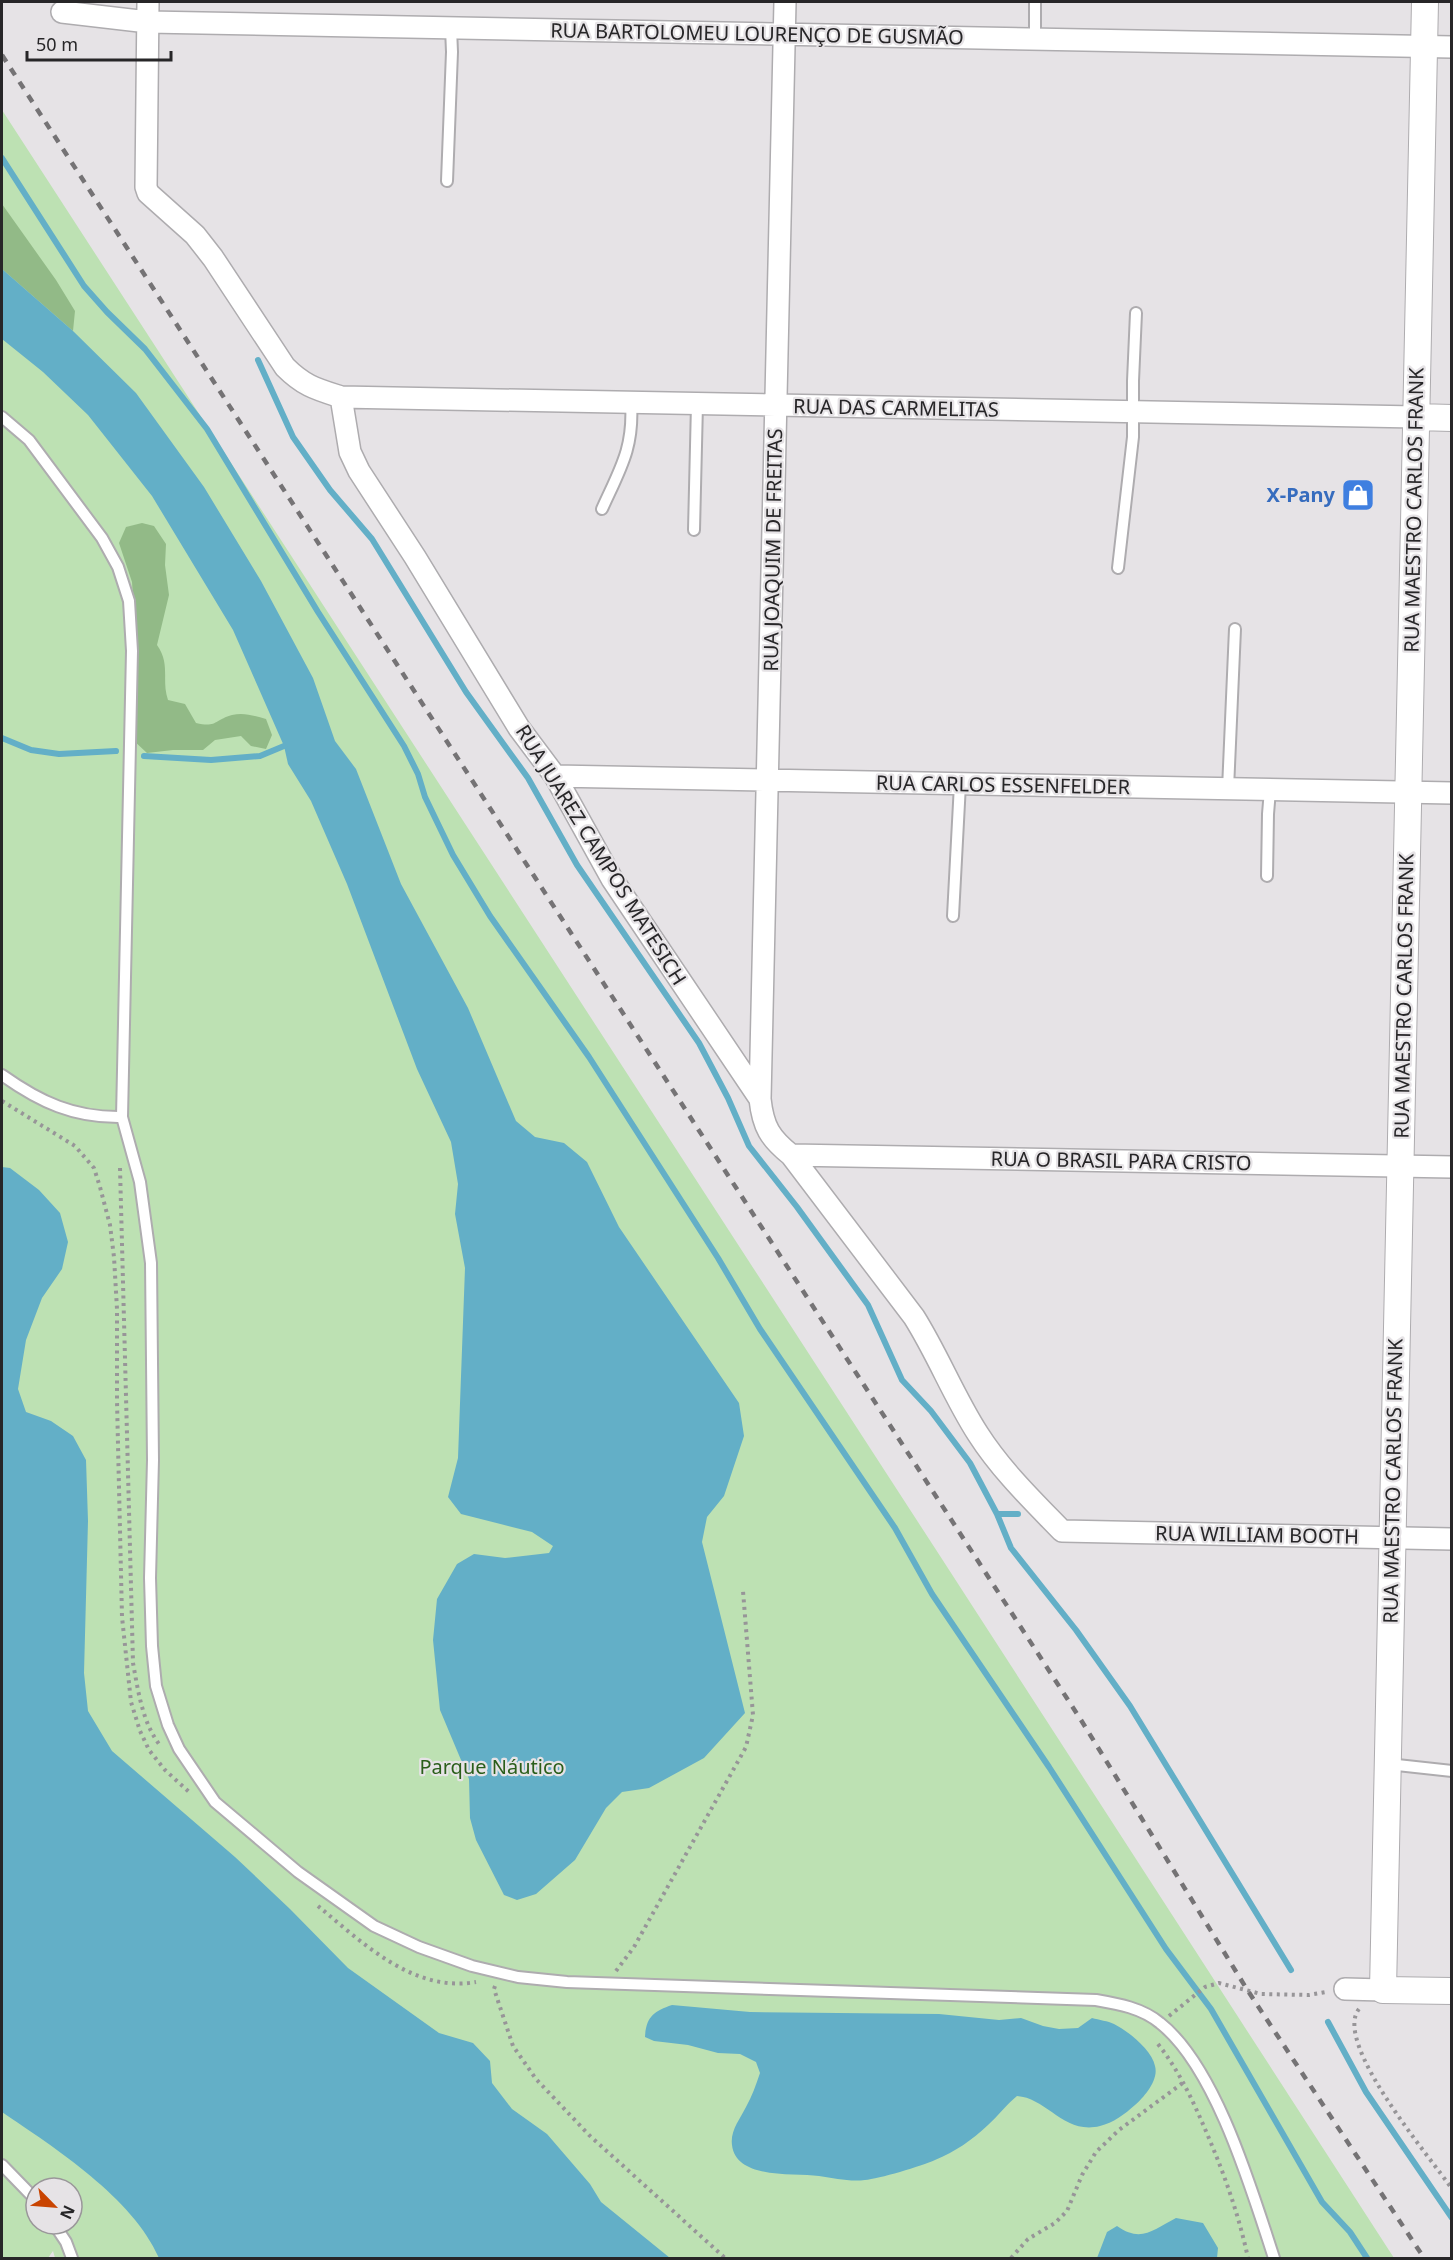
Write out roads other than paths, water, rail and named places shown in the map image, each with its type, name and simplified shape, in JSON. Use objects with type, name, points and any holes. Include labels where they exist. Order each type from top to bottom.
[{"type":"street","name":"RUA JOAQUIM DE FREITAS","points":[[760,1099],[785,2]]},
{"type":"street","name":"RUA MAESTRO CARLOS FRANK","points":[[1383,1990],[1425,2]]},
{"type":"street","name":"RUA BARTOLOMEU LOURENÇO DE GUSMÃO","points":[[62,12],[148,12],[451,28],[1452,47]]},
{"type":"street","points":[[148,12],[146,187],[148,193],[195,236],[213,258],[285,367],[300,381],[341,397]]},
{"type":"street","name":"RUA DAS CARMELITAS","points":[[341,397],[1452,418]]},
{"type":"street","name":"RUA JUAREZ CAMPOS MATESICH","points":[[341,397],[350,452],[359,471],[415,557],[519,728],[555,776],[612,879],[760,1099],[764,1122],[769,1134],[791,1155],[914,1317],[978,1434],[1017,1484],[1062,1531]]},
{"type":"street","name":"RUA CARLOS ESSENFELDER","points":[[555,776],[1452,793]]},
{"type":"street","name":"RUA O BRASIL PARA CRISTO","points":[[791,1155],[1452,1167]]},
{"type":"street","name":"RUA WILLIAM BOOTH","points":[[1062,1531],[1452,1539]]},
{"type":"street","points":[[1345,1989],[1452,1991]]},
{"type":"lane","points":[[1035,2],[1035,39]]},
{"type":"lane","points":[[447,181],[451,28]]},
{"type":"lane","points":[[1118,568],[1133,437],[1136,313]]},
{"type":"lane","points":[[602,509],[630,441],[631,403]]},
{"type":"lane","points":[[694,530],[697,404]]},
{"type":"lane","points":[[2,417],[29,440],[102,538],[118,567],[129,601],[132,651],[122,1117],[140,1182],[151,1263],[153,1460],[150,1578],[152,1646],[156,1686],[168,1725],[179,1749],[215,1802],[256,1839],[306,1878],[374,1926],[419,1947],[499,1974],[557,1981],[1096,2000],[1125,2005],[1146,2013],[1161,2023],[1189,2052],[1211,2091],[1243,2166],[1274,2259]]},
{"type":"lane","points":[[1228,789],[1235,629]]},
{"type":"lane","points":[[953,915],[960,784]]},
{"type":"lane","points":[[1267,876],[1270,790]]},
{"type":"lane","points":[[2,1075],[24,1091],[53,1106],[99,1118],[122,1117]]},
{"type":"lane","points":[[1387,1764],[1452,1771]]},
{"type":"lane","points":[[2,2165],[24,2188]]},
{"type":"lane","points":[[62,2236],[72,2259]]},
{"type":"water","points":[[2,269],[73,331],[136,393],[204,487],[261,581],[313,678],[335,741],[356,769],[401,884],[468,1008],[516,1121],[535,1137],[564,1143],[587,1162],[619,1227],[739,1403],[744,1436],[724,1496],[707,1517],[702,1542],[745,1713],[704,1758],[649,1788],[622,1792],[606,1808],[575,1860],[536,1894],[517,1900],[504,1895],[476,1840],[470,1818],[469,1779],[440,1710],[433,1640],[437,1599],[457,1564],[474,1554],[505,1558],[549,1553],[553,1546],[532,1532],[461,1514],[448,1497],[458,1458],[465,1268],[455,1214],[458,1184],[451,1142],[417,1069],[347,884],[311,801],[288,764],[284,746],[233,630],[152,496],[88,415],[43,372],[2,339]]},
{"type":"water","points":[[2,1167],[10,1168],[39,1190],[60,1213],[68,1242],[62,1269],[42,1298],[26,1340],[18,1389],[26,1412],[51,1421],[73,1436],[86,1460],[88,1521],[84,1673],[88,1711],[112,1751],[235,1857],[348,1968],[439,2033],[473,2043],[490,2061],[492,2083],[512,2109],[547,2134],[590,2184],[601,2202],[670,2258],[159,2258],[147,2236],[112,2195],[68,2158],[2,2112]]},
{"type":"water","points":[[672,2005],[750,2012],[939,2014],[999,2020],[1021,2018],[1059,2029],[1078,2028],[1092,2018],[1114,2024],[1126,2031],[1149,2054],[1156,2071],[1150,2088],[1139,2102],[1119,2118],[1100,2126],[1076,2125],[1028,2098],[1017,2096],[976,2136],[963,2145],[929,2163],[911,2169],[859,2180],[782,2174],[755,2169],[744,2164],[736,2156],[732,2145],[734,2130],[760,2073],[756,2062],[740,2054],[718,2053],[688,2045],[654,2041],[645,2037],[647,2024],[652,2016]]},
{"type":"water","points":[[1176,2218],[1203,2223],[1218,2248],[1217,2258],[1097,2258],[1107,2232],[1117,2226],[1133,2234],[1140,2234],[1154,2230]]},
{"type":"waterway","points":[[2,158],[84,286],[145,349],[207,429],[318,612],[404,746],[453,855],[490,916],[589,1057],[718,1258],[760,1329],[895,1528],[932,1594],[1049,1767],[1166,1949],[1211,2009],[1322,2202],[1350,2232],[1367,2258]]},
{"type":"waterway","points":[[258,360],[293,437],[330,490],[372,539],[466,692],[528,778],[577,865],[699,1043],[728,1098],[749,1146],[797,1207],[868,1305],[902,1380],[931,1411],[970,1463],[997,1514],[1011,1548],[1076,1630],[1130,1706],[1291,1970]]},
{"type":"waterway","points":[[2,738],[31,750],[59,754],[116,751]]},
{"type":"waterway","points":[[144,756],[211,760],[260,756],[284,746]]},
{"type":"waterway","points":[[997,1514],[1018,1514]]},
{"type":"waterway","points":[[1328,2022],[1366,2092],[1452,2218]]},
{"type":"railway","points":[[2,55],[1081,1720],[1248,1991],[1424,2258]]},
{"type":"place","name":"X-Pany","points":[[1358,495]]},
{"type":"park label","name":"Parque Náutico","points":[[492,1767]]}]
